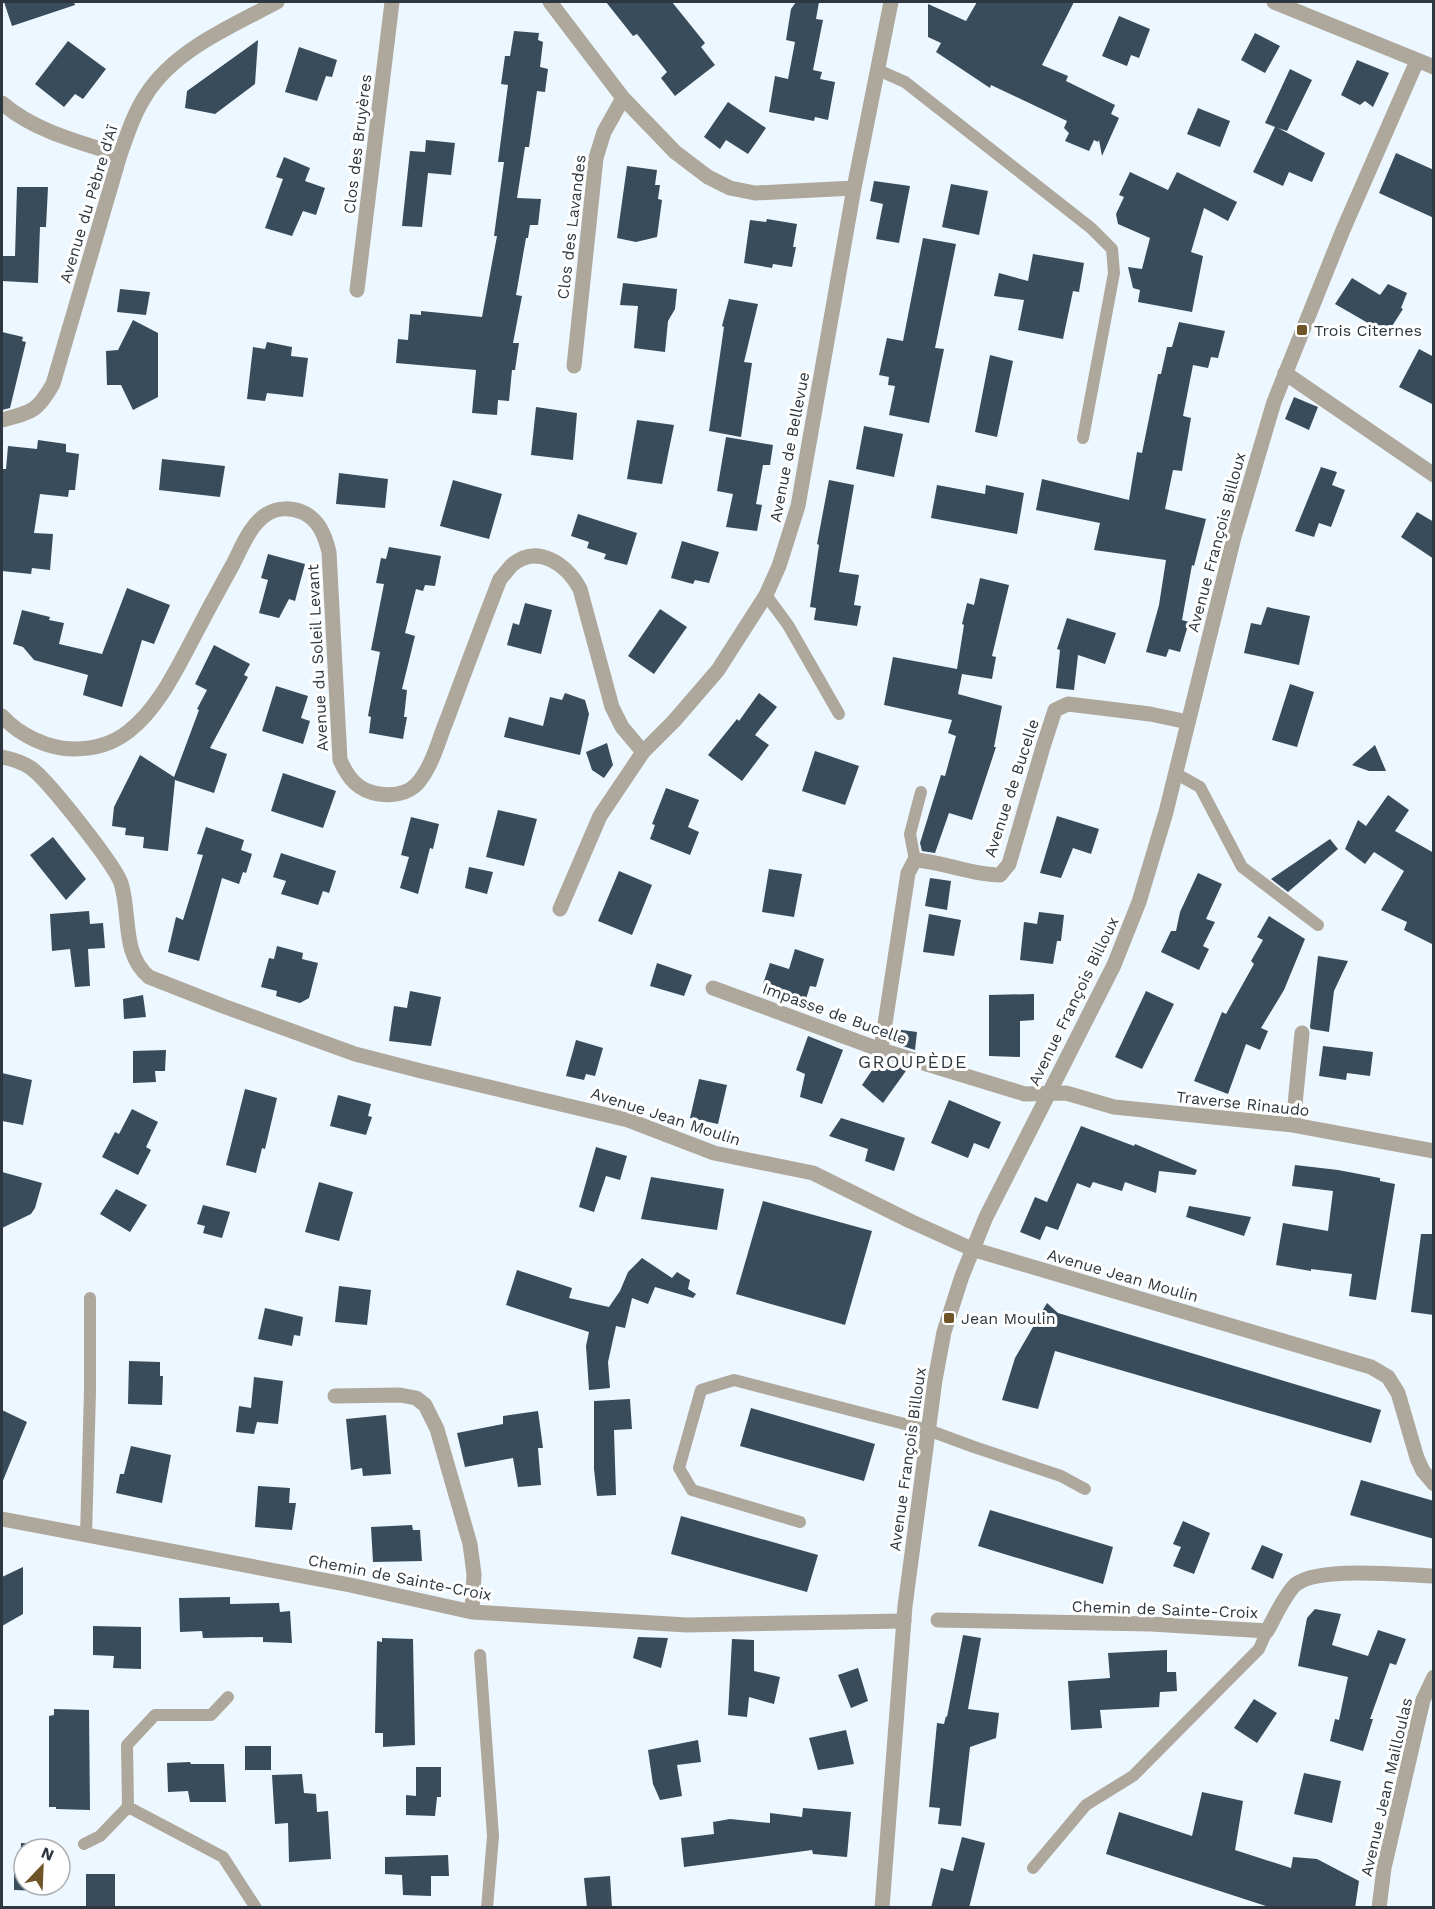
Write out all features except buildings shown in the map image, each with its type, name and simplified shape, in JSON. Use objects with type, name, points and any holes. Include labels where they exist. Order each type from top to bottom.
[{"type":"street","name":"Avenue du Pèbre d'Aï","points":[[2,420],[28,413],[41,405],[53,384],[120,155],[146,95],[176,62],[196,47],[278,2]]},
{"type":"street","name":"Clos des Bruyères","points":[[357,290],[392,2]]},
{"type":"street","points":[[550,2],[623,98],[675,152],[708,177],[730,188],[755,193],[854,188]]},
{"type":"street","name":"Avenue de Bellevue","points":[[560,909],[600,816],[643,752],[674,721],[718,670],[766,595],[779,566],[798,506],[854,188],[891,2]]},
{"type":"street","points":[[1274,2],[1428,63]]},
{"type":"street","name":"Avenue François Billoux","points":[[882,1908],[904,1621],[928,1430],[944,1332],[972,1249],[986,1217],[1114,965],[1135,913],[1166,812],[1234,537],[1271,411],[1343,230],[1428,63]]},
{"type":"street","name":"Clos des Lavandes","points":[[574,366],[596,158],[604,132],[623,98]]},
{"type":"street","points":[[2,103],[12,112],[38,125],[73,140],[120,155]]},
{"type":"street","points":[[1285,373],[1434,475]]},
{"type":"street","name":"Avenue du Soleil Levant","points":[[2,716],[10,725],[34,739],[65,749],[90,749],[109,743],[128,732],[142,720],[168,684],[247,536],[267,514],[280,509],[295,510],[310,515],[320,527],[329,552],[340,760],[347,775],[359,787],[371,793],[389,796],[401,793],[417,784],[433,754],[500,579],[513,564],[527,557],[540,556],[556,561],[576,581],[612,707],[622,727],[643,752]]},
{"type":"street","name":"Avenue de Bucelle","points":[[915,861],[934,861],[981,875],[1000,875],[1009,864],[1055,710],[1068,704],[1150,714],[1188,722]]},
{"type":"street","name":"Avenue Jean Moulin","points":[[2,757],[21,762],[41,777],[116,872],[123,891],[129,942],[140,969],[149,977],[355,1054],[628,1120],[714,1153],[813,1173],[972,1249],[1371,1366],[1388,1377],[1398,1393],[1417,1458],[1423,1471],[1434,1484]]},
{"type":"street","points":[[881,1050],[908,873],[915,861]]},
{"type":"street","name":"Impasse de Bucelle","points":[[713,988],[881,1050],[1025,1094],[1049,1094]]},
{"type":"street","points":[[1293,1125],[1302,1033]]},
{"type":"street","name":"Traverse Rinaudo","points":[[1049,1094],[1066,1093],[1114,1107],[1293,1125],[1434,1151]]},
{"type":"street","points":[[335,1396],[400,1395],[416,1398],[425,1405],[437,1429],[470,1544],[474,1574],[472,1612]]},
{"type":"street","name":"Chemin de Sainte-Croix","points":[[2,1519],[350,1585],[472,1612],[687,1625],[904,1621]]},
{"type":"street","name":"Chemin de Sainte-Croix","points":[[938,1620],[1151,1624],[1267,1631],[1294,1585],[1315,1575],[1337,1573],[1434,1576]]},
{"type":"street","name":"Avenue Jean Mailloulas","points":[[1379,1908],[1384,1868],[1423,1700],[1434,1677]]},
{"type":"lane","points":[[878,70],[905,82],[1091,228],[1113,249],[1114,273],[1083,438]]},
{"type":"lane","points":[[766,595],[788,625],[839,714]]},
{"type":"lane","points":[[1175,773],[1200,787],[1242,867],[1318,925]]},
{"type":"lane","points":[[915,861],[910,834],[921,792]]},
{"type":"lane","points":[[86,1536],[90,1298]]},
{"type":"lane","points":[[800,1521],[692,1490],[679,1468],[701,1390],[734,1380],[928,1430],[1061,1476],[1085,1489]]},
{"type":"lane","points":[[1033,1868],[1086,1805],[1133,1776],[1251,1658],[1259,1649],[1267,1631]]},
{"type":"lane","points":[[480,1655],[493,1836],[487,1908]]},
{"type":"lane","points":[[84,1844],[100,1836],[128,1807],[127,1745],[155,1715],[211,1715],[228,1697]]},
{"type":"lane","points":[[128,1807],[223,1857],[256,1908]]},
{"type":"place","name":"Trois Citernes","points":[[1302,330]]},
{"type":"place","name":"Jean Moulin","points":[[949,1318]]},
{"type":"district","name":"GROUPÈDE","points":[[913,1062]]}]
